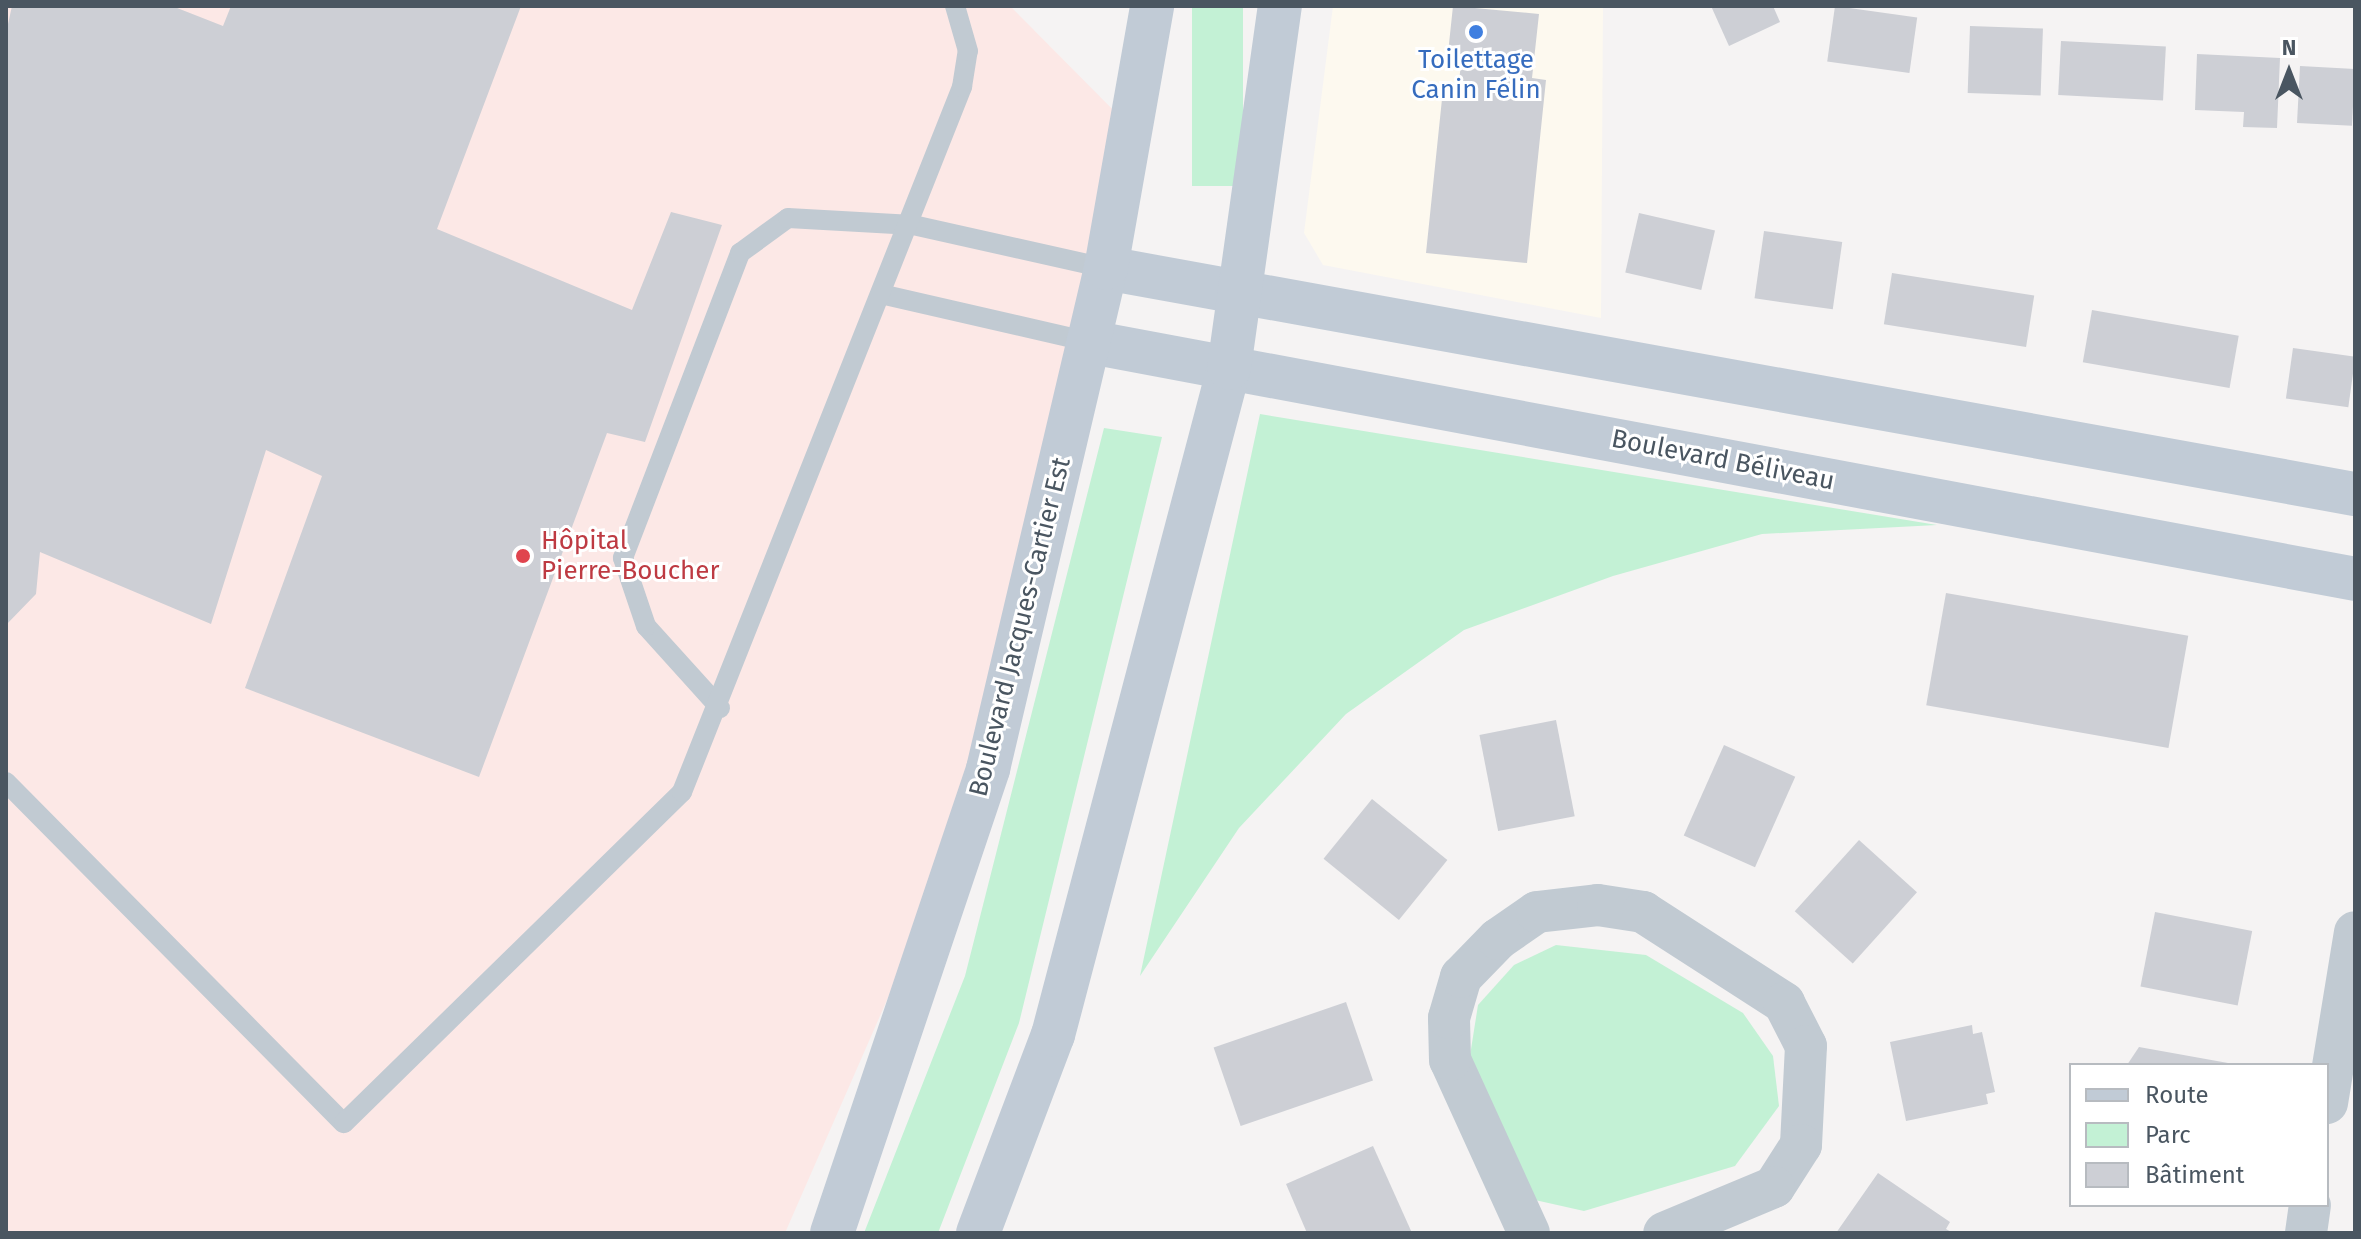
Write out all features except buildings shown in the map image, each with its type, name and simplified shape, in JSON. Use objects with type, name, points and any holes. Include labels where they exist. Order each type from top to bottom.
[{"type":"street","name":"Boulevard Jacques-Cartier Est","points":[[832,1233],[988,769],[1106,268],[1152,6]]},
{"type":"street","points":[[978,1233],[1053,1035],[1229,368],[1244,293],[1280,6]]},
{"type":"street","points":[[1106,268],[2355,494]]},
{"type":"street","name":"Boulevard Béliveau","points":[[1090,342],[2355,579]]},
{"type":"street","points":[[1529,1233],[1450,1060],[1449,1018],[1461,977],[1498,939],[1537,912],[1598,905],[1643,912],[1784,1003],[1806,1046],[1801,1145],[1774,1187],[1664,1233]]},
{"type":"street","points":[[2329,1091],[2355,932]]},
{"type":"street","points":[[2306,1233],[2310,1207]]},
{"type":"lane","points":[[6,782],[344,1123],[682,792],[720,708],[913,225],[962,87],[968,51],[955,6]]},
{"type":"lane","points":[[720,708],[646,626],[623,558],[740,253],[788,218],[913,225],[1106,268]]},
{"type":"lane","points":[[885,295],[1090,342]]},
{"type":"shaded area","name":"Hôpital Pierre-Boucher","points":[[6,6],[1010,6],[1133,130],[988,769],[785,1233],[6,1233]]},
{"type":"shaded area","points":[[1333,6],[1603,6],[1601,318],[1323,265],[1304,233]]},
{"type":"green space","points":[[1192,6],[1243,6],[1243,186],[1192,186]]},
{"type":"green space","points":[[1260,414],[1937,525],[1762,534],[1613,576],[1464,630],[1346,714],[1239,828],[1140,976]]},
{"type":"green space","points":[[1104,428],[1162,437],[1019,1023],[938,1233],[864,1233],[965,976]]},
{"type":"green space","points":[[1556,945],[1646,955],[1743,1013],[1773,1056],[1779,1106],[1735,1166],[1584,1211],[1535,1200],[1469,1062],[1478,1005],[1514,965]]},
{"type":"place","name":"Toilettage Canin Félin","points":[[1476,32]]},
{"type":"place","name":"Hôpital Pierre-Boucher","points":[[523,556]]}]
